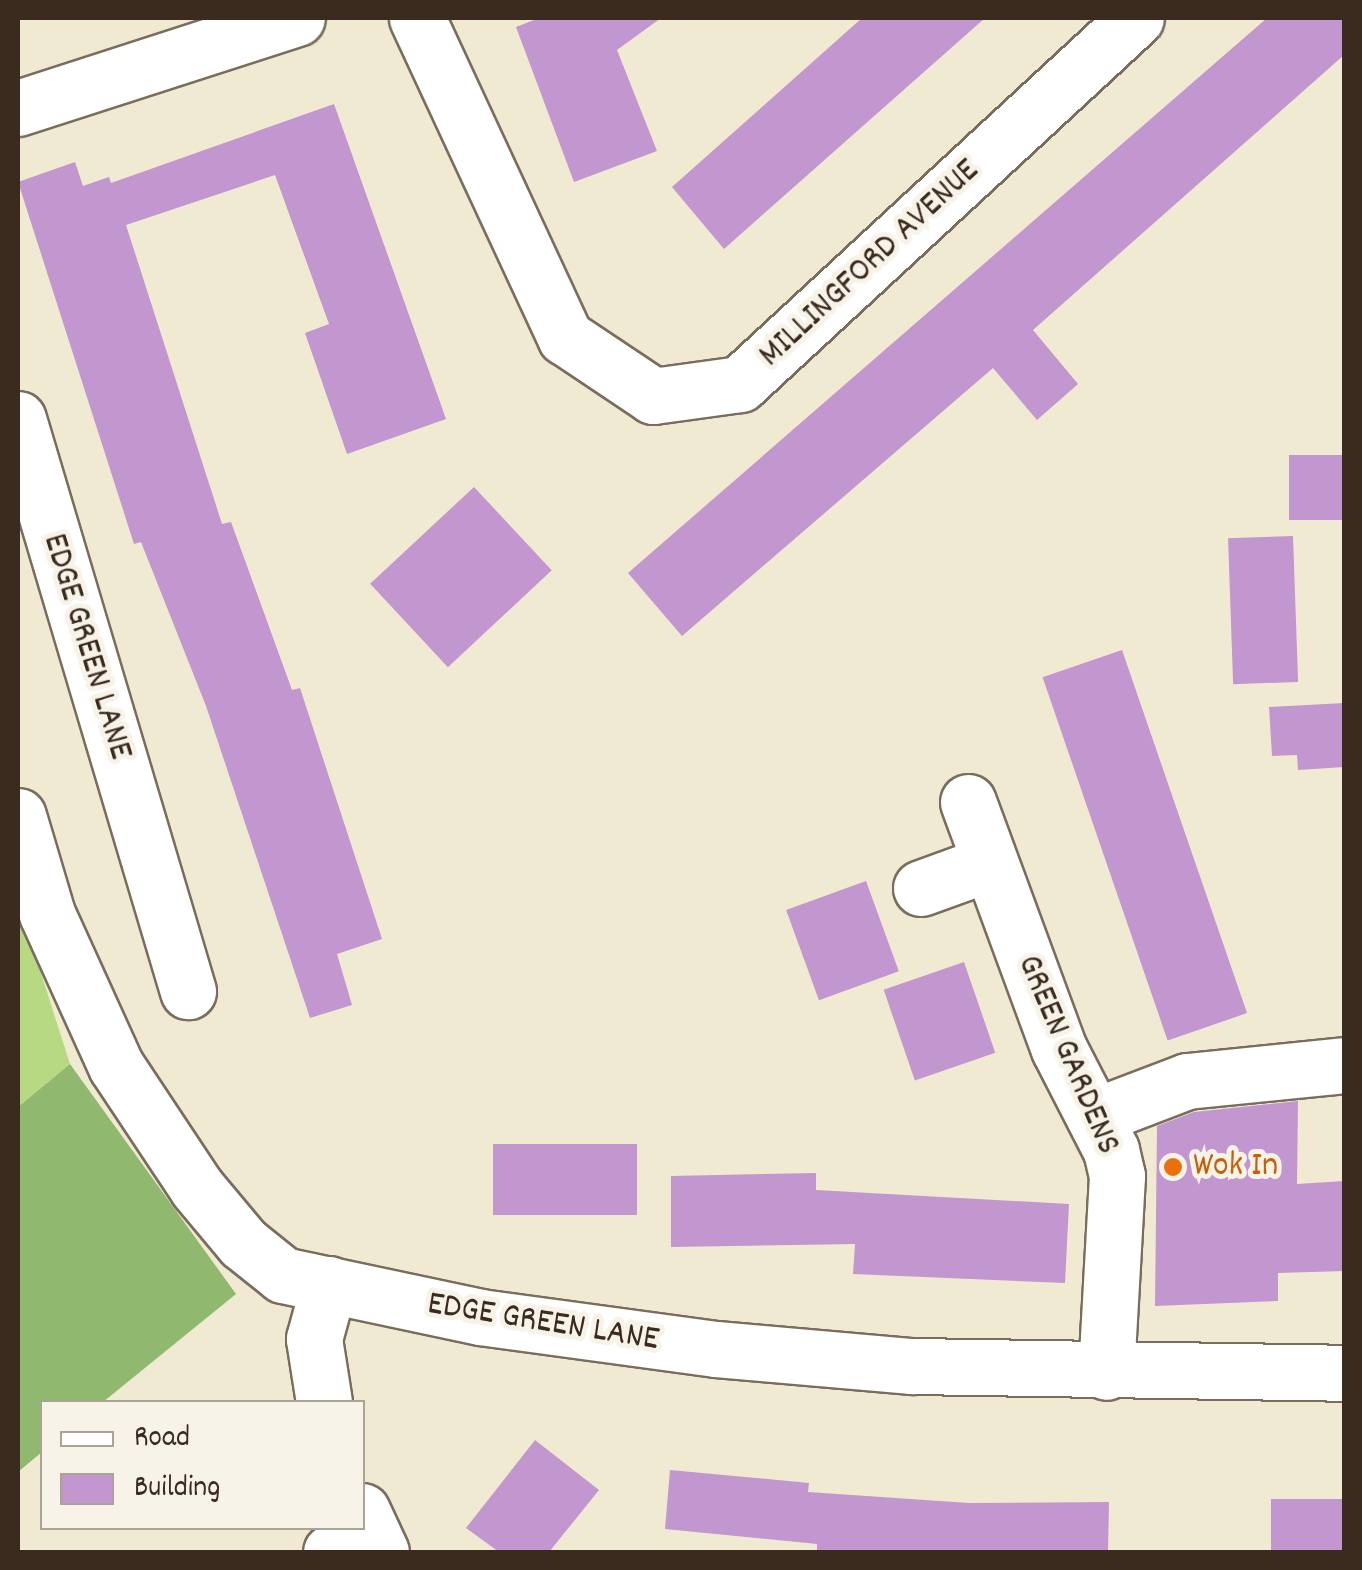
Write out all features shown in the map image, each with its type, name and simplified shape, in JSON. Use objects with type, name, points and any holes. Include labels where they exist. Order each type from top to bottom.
[{"type":"street","points":[[18,108],[297,18]]},
{"type":"street","name":"MILLINGFORD AVENUE","points":[[417,18],[565,338],[653,396],[740,384],[1136,18]]},
{"type":"street","name":"EDGE GREEN LANE","points":[[18,419],[188,991]]},
{"type":"street","name":"GREEN GARDENS","points":[[968,802],[1059,1049],[1098,1116],[1117,1176],[1106,1372]]},
{"type":"street","name":"EDGE GREEN LANE","points":[[18,816],[76,988],[158,1135],[262,1260],[283,1275],[480,1317],[716,1349],[912,1366],[1344,1373]]},
{"type":"street","points":[[921,888],[990,863]]},
{"type":"street","points":[[1098,1116],[1187,1081],[1344,1064]]},
{"type":"street","points":[[324,1400],[314,1339],[330,1284]]},
{"type":"green space","points":[[18,901],[70,1064],[18,1107]]},
{"type":"green space","points":[[70,1064],[236,1294],[105,1400],[40,1400],[40,1454],[18,1472],[18,1107]]},
{"type":"building","points":[[539,18],[661,18],[617,50],[657,151],[574,182],[516,27]]},
{"type":"building","points":[[862,18],[985,18],[724,249],[672,187]]},
{"type":"building","points":[[1267,18],[1344,18],[1344,55],[1033,330],[1078,384],[1037,420],[993,368],[682,636],[628,573]]},
{"type":"building","points":[[334,104],[446,419],[347,454],[305,333],[329,324],[275,175],[126,225],[222,524],[231,522],[292,690],[300,688],[382,939],[337,954],[352,1005],[310,1018],[206,706],[141,542],[134,544],[18,182],[75,162],[83,186],[109,177],[111,183]]},
{"type":"building","points":[[1289,455],[1344,455],[1344,520],[1289,520]]},
{"type":"building","points":[[474,487],[552,570],[448,667],[370,584]]},
{"type":"building","points":[[1293,536],[1298,682],[1233,684],[1228,538]]},
{"type":"building","points":[[1122,650],[1247,1013],[1168,1040],[1043,677]]},
{"type":"building","points":[[1344,703],[1344,767],[1298,770],[1297,755],[1272,756],[1269,707]]},
{"type":"building","points":[[866,881],[899,971],[819,1000],[786,910]]},
{"type":"building","points":[[964,962],[995,1053],[915,1080],[884,990]]},
{"type":"building","points":[[1298,1101],[1297,1184],[1344,1181],[1344,1271],[1278,1273],[1278,1301],[1155,1306],[1157,1126],[1194,1112]]},
{"type":"building","points":[[493,1144],[637,1144],[637,1215],[493,1215]]},
{"type":"building","points":[[816,1173],[816,1190],[1069,1204],[1065,1283],[853,1274],[855,1244],[671,1247],[671,1176]]},
{"type":"building","points":[[535,1440],[599,1490],[549,1552],[499,1552],[466,1528]]},
{"type":"building","points":[[670,1470],[809,1483],[808,1492],[969,1503],[1109,1502],[1108,1552],[817,1552],[817,1544],[665,1529]]},
{"type":"building","points":[[1271,1499],[1344,1499],[1344,1552],[1271,1552]]},
{"type":"place","name":"Wok In","points":[[1173,1167]]}]
